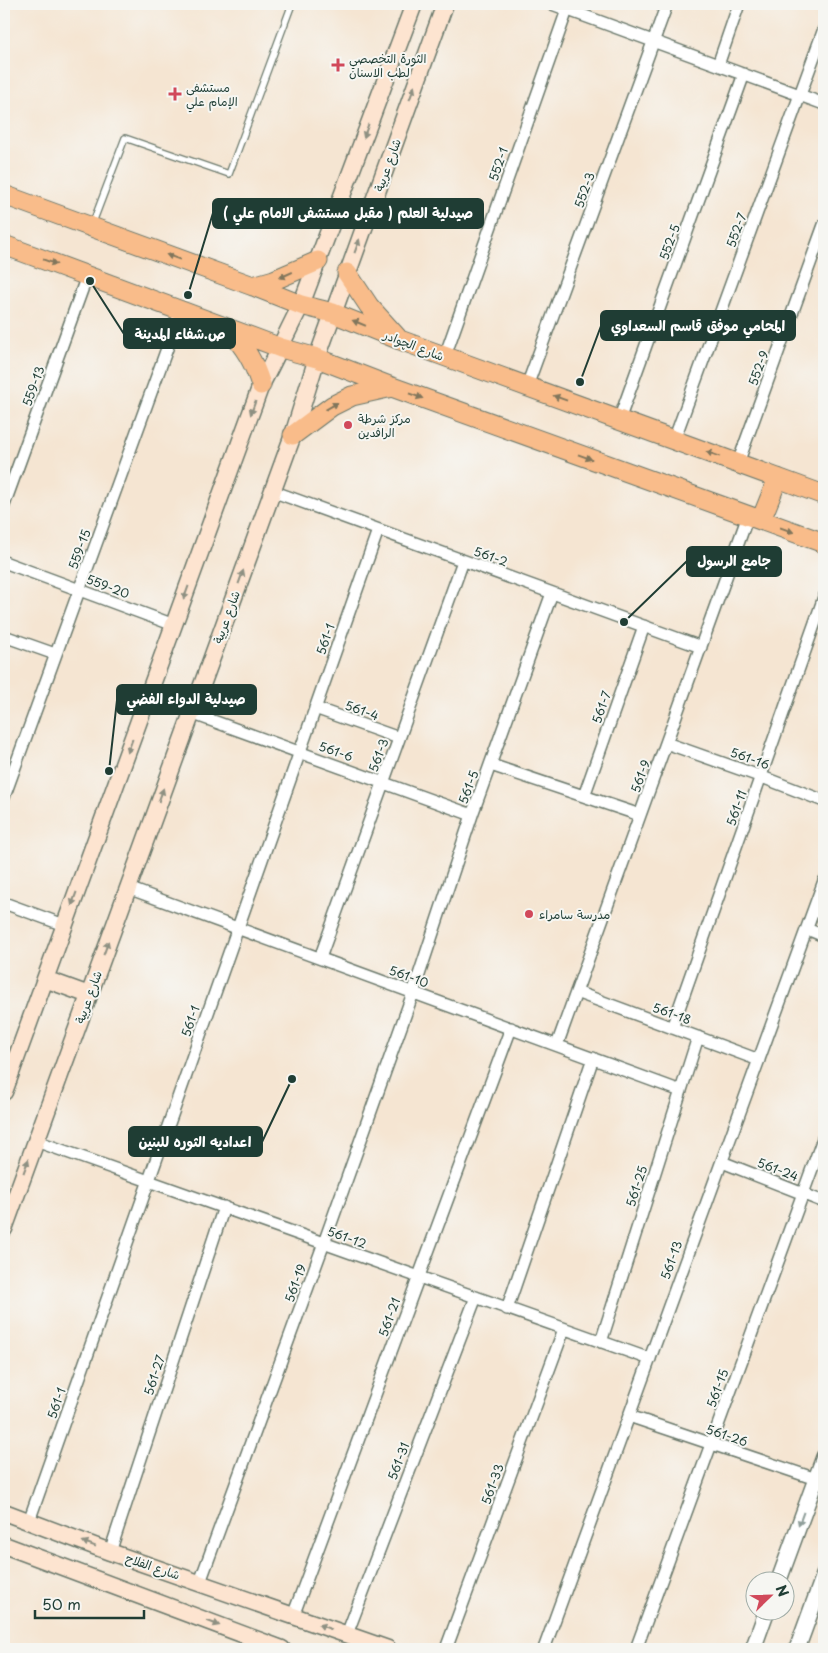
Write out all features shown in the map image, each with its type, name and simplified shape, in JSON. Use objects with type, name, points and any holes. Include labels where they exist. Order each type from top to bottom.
[{"type":"main road","points":[[4,1092],[262,385],[301,305],[414,4]]},
{"type":"main road","name":"شارع عربية","points":[[4,1229],[293,435],[317,358],[445,4]]},
{"type":"main road","name":"شارع الچوادر","points":[[4,195],[301,305],[333,313],[400,340],[824,495]]},
{"type":"main road","points":[[4,245],[281,348],[317,358],[824,544]]},
{"type":"main road","points":[[253,286],[274,280],[318,261]]},
{"type":"main road","points":[[347,273],[369,306],[400,340]]},
{"type":"main road","points":[[226,326],[241,343],[255,366],[262,385]]},
{"type":"main road","points":[[293,435],[332,406],[352,396],[392,387]]},
{"type":"main road","points":[[754,518],[778,478]]},
{"type":"main road","points":[[45,979],[89,995]]},
{"type":"main road","name":"شارع الفلاح","points":[[4,1512],[110,1552],[388,1649]]},
{"type":"main road","points":[[4,1545],[282,1649]]},
{"type":"street","points":[[552,4],[824,104]]},
{"type":"street","name":"552-3","points":[[527,386],[668,4]]},
{"type":"street","points":[[718,65],[739,4]]},
{"type":"street","name":"552-1","points":[[445,356],[567,10]]},
{"type":"street","name":"552-7","points":[[674,440],[824,29]]},
{"type":"street","name":"552-5","points":[[619,420],[744,74]]},
{"type":"street","name":"552-9","points":[[738,463],[824,225]]},
{"type":"street","name":"559-13","points":[[4,505],[87,276]]},
{"type":"street","name":"559-15","points":[[4,797],[181,310]]},
{"type":"street","name":"561-2","points":[[272,491],[701,647]]},
{"type":"street","name":"561-9","points":[[557,1045],[701,647],[754,518]]},
{"type":"street","name":"561-1","points":[[29,1521],[378,530]]},
{"type":"street","name":"561-3","points":[[320,958],[462,560]]},
{"type":"street","name":"559-20","points":[[4,562],[174,625]]},
{"type":"street","name":"561-5","points":[[413,992],[472,814],[552,593]]},
{"type":"street","name":"561-11","points":[[672,1028],[824,597]]},
{"type":"street","name":"561-7","points":[[584,796],[644,626]]},
{"type":"street","points":[[4,636],[56,654]]},
{"type":"street","name":"561-4","points":[[315,708],[399,738]]},
{"type":"street","name":"561-6","points":[[191,713],[472,814]]},
{"type":"street","name":"561-16","points":[[666,743],[824,801]]},
{"type":"street","points":[[491,765],[640,815]]},
{"type":"street","name":"561-13","points":[[544,1649],[824,881]]},
{"type":"street","name":"561-10","points":[[128,888],[681,1091]]},
{"type":"street","points":[[4,903],[64,925]]},
{"type":"street","points":[[807,929],[824,936]]},
{"type":"street","name":"561-19","points":[[200,1582],[324,1243],[413,992]]},
{"type":"street","name":"561-18","points":[[576,992],[759,1060]]},
{"type":"street","name":"561-21","points":[[293,1616],[511,1028]]},
{"type":"street","name":"561-25","points":[[601,1342],[698,1038]]},
{"type":"street","points":[[507,1309],[593,1058]]},
{"type":"street","name":"561-15","points":[[636,1649],[824,1136]]},
{"type":"street","name":"561-12","points":[[36,1141],[650,1360]]},
{"type":"street","name":"561-24","points":[[722,1162],[824,1202]]},
{"type":"street","name":"561-27","points":[[110,1552],[224,1207]]},
{"type":"street","name":"561-31","points":[[347,1634],[476,1297]]},
{"type":"street","name":"561-33","points":[[446,1649],[564,1329]]},
{"type":"street","name":"561-26","points":[[629,1416],[816,1479]]},
{"type":"street","points":[[783,1570],[824,1457]]},
{"type":"street","points":[[797,1649],[824,1575]]},
{"type":"street","points":[[753,1649],[764,1620]]},
{"type":"lane","points":[[91,227],[125,138],[230,174],[292,4]]},
{"type":"place","name":"الثورة التخصصي لطب الاسنان","points":[[338,65]]},
{"type":"place","name":"مستشفى الإمام علي","points":[[175,94]]},
{"type":"place","name":"ص.شفاء المدينة","points":[[90,281]]},
{"type":"place","name":"صيدلية العلم ( مقبل مستشفى الامام علي )","points":[[188,295]]},
{"type":"place","name":"المحامي موفق قاسم السعداوي","points":[[580,382]]},
{"type":"place","name":"مركز شرطة الرافدين","points":[[348,425]]},
{"type":"place","name":"جامع الرسول","points":[[624,622]]},
{"type":"place","name":"صيدلية الدواء الفضي","points":[[109,771]]},
{"type":"place","name":"مدرسة سامراء","points":[[529,914]]},
{"type":"place","name":"اعداديه الثوره للبنين","points":[[292,1079]]}]
